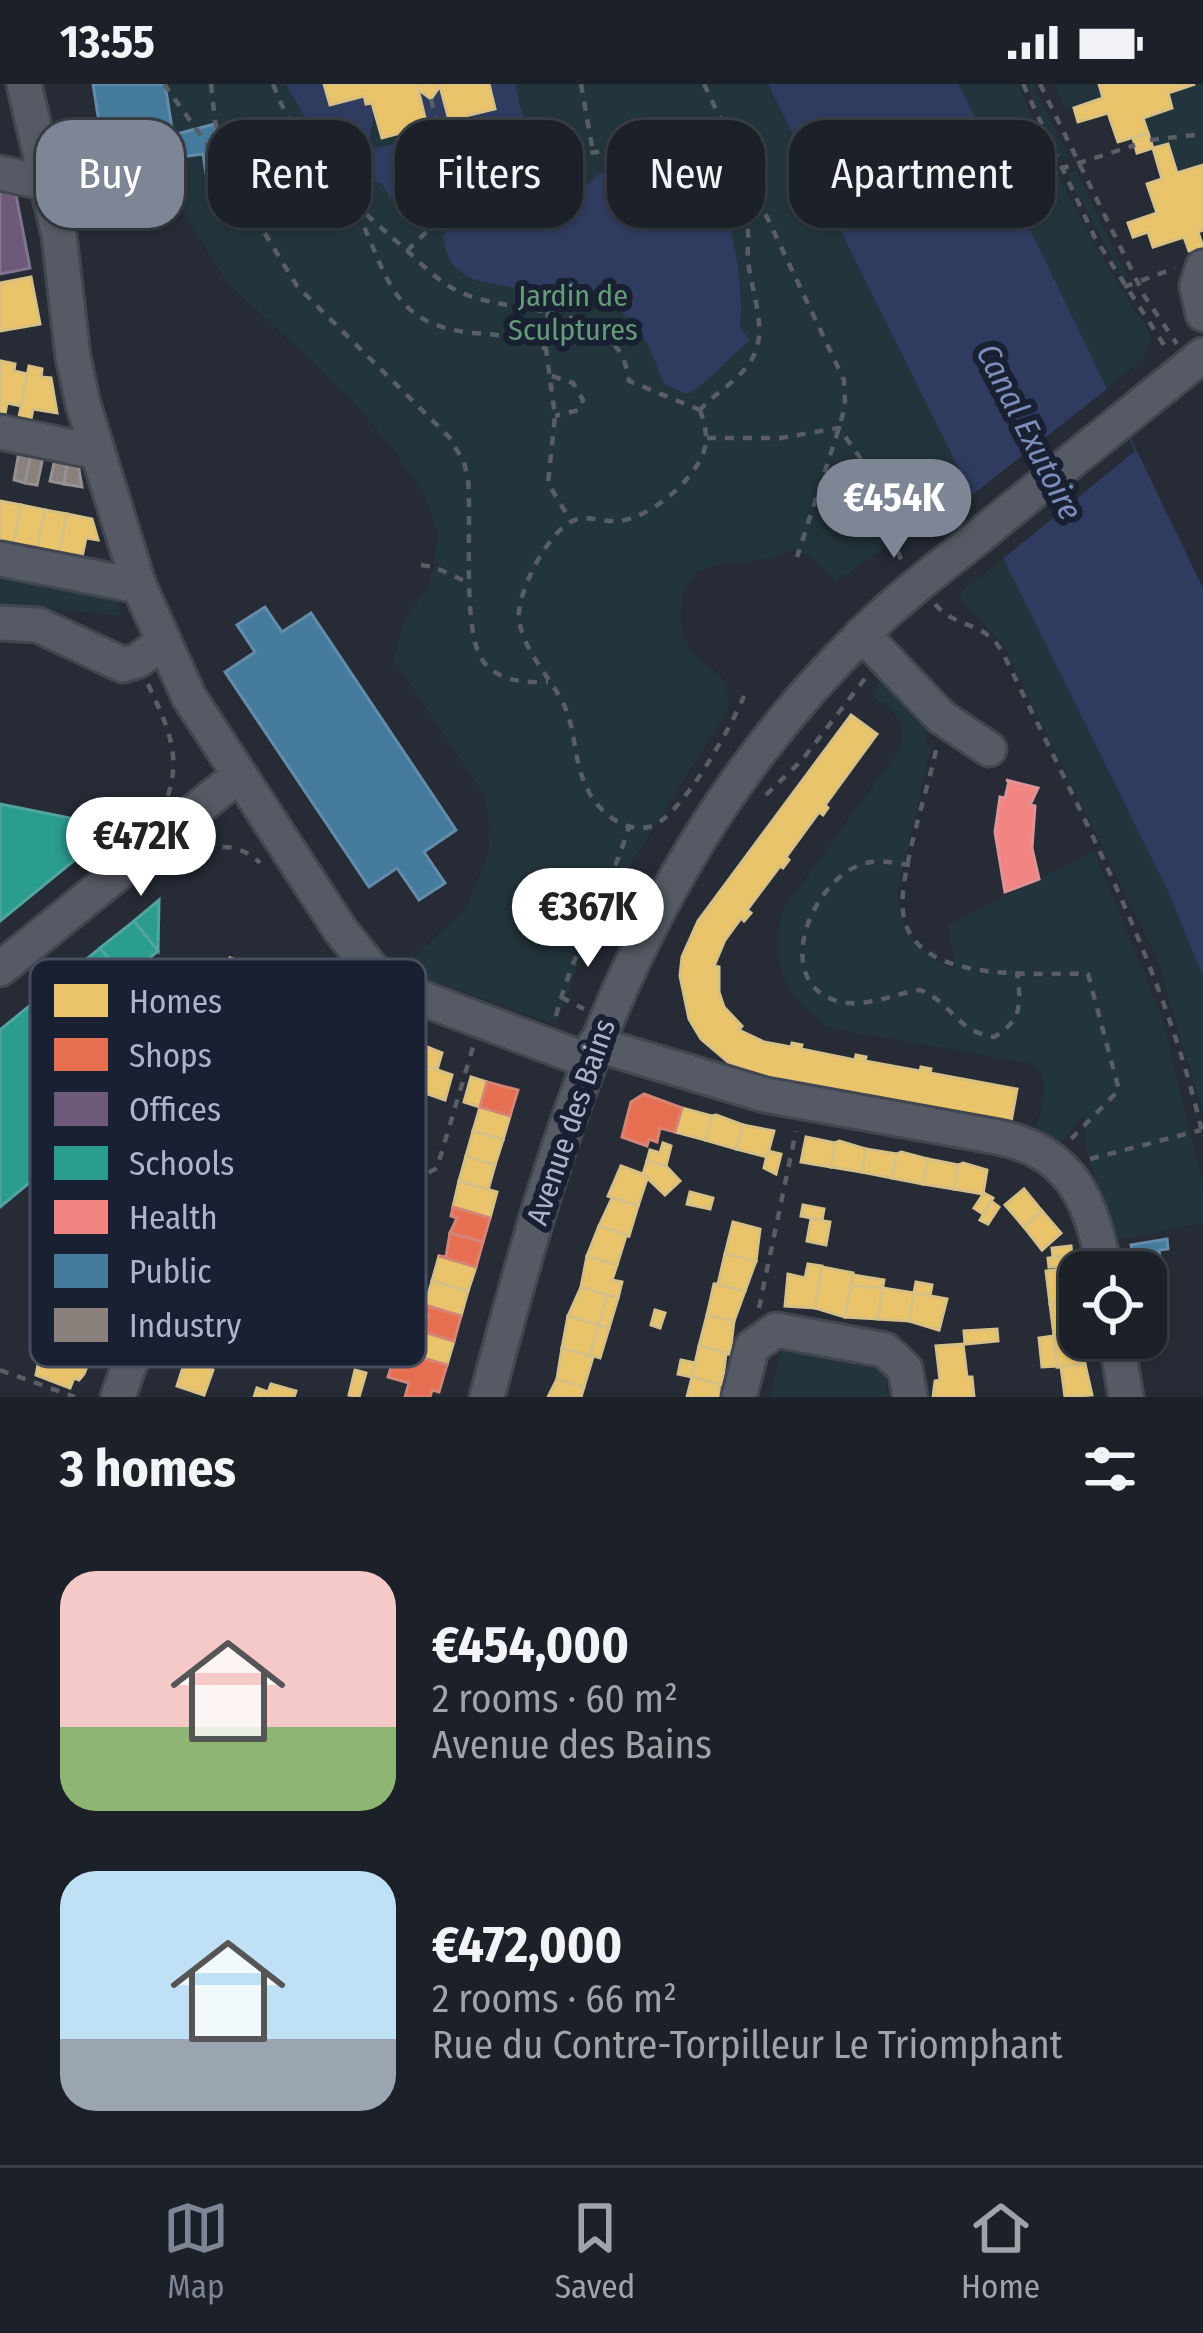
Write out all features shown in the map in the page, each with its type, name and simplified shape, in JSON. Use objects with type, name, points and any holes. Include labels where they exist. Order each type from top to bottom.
[{"type":"street","points":[[23,84],[36,138]]},
{"type":"street","points":[[0,173],[36,181]]},
{"type":"street","points":[[56,228],[75,370],[140,586],[163,643],[189,697],[363,959]]},
{"type":"street","points":[[1194,266],[1203,314]]},
{"type":"street","name":"Avenue des Bains","points":[[487,1397],[591,1039],[647,927],[699,838],[775,732],[872,646],[973,541],[1189,364]]},
{"type":"street","points":[[0,432],[97,452]]},
{"type":"street","points":[[0,560],[140,586]]},
{"type":"street","points":[[0,623],[38,625],[123,665],[163,643]]},
{"type":"street","points":[[872,646],[941,717],[989,749]]},
{"type":"street","points":[[0,969],[239,775]]},
{"type":"street","points":[[426,1000],[548,1046],[591,1039],[749,1091],[1009,1139],[1056,1162],[1087,1203],[1100,1251]]},
{"type":"street","points":[[740,1397],[750,1353],[760,1339],[776,1330],[877,1347],[901,1362],[910,1397]]},
{"type":"street","points":[[1120,1359],[1126,1397]]},
{"type":"street","points":[[122,1396],[132,1367]]},
{"type":"path","points":[[164,84],[208,146]]},
{"type":"path","points":[[211,84],[215,120]]},
{"type":"path","points":[[273,84],[293,120]]},
{"type":"path","points":[[581,84],[593,152]]},
{"type":"path","points":[[704,84],[721,120]]},
{"type":"path","points":[[1023,84],[1060,170],[1124,287],[1189,364]]},
{"type":"path","points":[[1040,84],[1137,281],[1189,364]]},
{"type":"path","points":[[431,99],[436,120]]},
{"type":"path","points":[[1150,140],[1203,134]]},
{"type":"path","points":[[1060,170],[1135,146]]},
{"type":"path","points":[[583,153],[607,151]]},
{"type":"path","points":[[765,211],[839,364],[846,394],[797,557]]},
{"type":"path","points":[[371,220],[461,293],[548,311],[587,325],[605,336],[627,365],[629,381],[700,410]]},
{"type":"path","points":[[262,228],[297,286],[439,424],[464,462],[471,503],[476,644],[481,658],[506,678],[548,682]]},
{"type":"path","points":[[365,228],[398,302],[412,314],[452,330],[512,336],[546,349]]},
{"type":"path","points":[[407,250],[431,228]]},
{"type":"path","points":[[700,410],[731,383],[757,348],[746,228]]},
{"type":"path","points":[[1124,287],[1194,266]]},
{"type":"path","points":[[548,311],[546,349],[555,416],[548,483],[571,521]]},
{"type":"path","points":[[550,376],[573,383],[583,400],[579,410],[555,416]]},
{"type":"path","points":[[700,410],[707,438],[692,472],[654,506],[617,522],[582,518],[559,528],[519,604],[520,627],[561,699],[572,728],[575,763],[593,800],[608,817],[629,826],[649,827],[664,819],[724,739],[744,696]]},
{"type":"path","points":[[707,438],[780,438],[839,428]]},
{"type":"path","points":[[839,428],[861,459],[903,564]]},
{"type":"path","points":[[421,565],[471,584]]},
{"type":"path","points":[[931,600],[946,618],[988,633],[1003,653],[1146,952],[1178,1039],[1202,1133],[1056,1162]]},
{"type":"path","points":[[755,805],[802,760],[872,646]]},
{"type":"path","points":[[941,717],[902,914],[911,934],[943,962],[972,969],[1088,974],[1119,1090],[1056,1162]]},
{"type":"path","points":[[548,1046],[578,946],[594,920],[629,826]]},
{"type":"path","points":[[184,858],[206,849]]},
{"type":"path","points":[[910,865],[862,864],[826,890],[814,907],[804,938],[805,970],[812,985],[824,995],[854,1004],[920,990],[941,1003],[962,1026],[994,1037],[1019,1015],[1017,972]]},
{"type":"path","points":[[561,997],[591,1039]]},
{"type":"path","points":[[426,1173],[436,1168],[473,1047]]},
{"type":"path","points":[[750,1353],[802,1102]]},
{"type":"path","points":[[0,1370],[75,1397]]},
{"type":"green space","name":"Jardin de Sculptures","points":[[93,84],[768,84],[789,126],[789,228],[839,228],[972,495],[928,536],[908,531],[835,582],[810,556],[790,550],[761,560],[713,566],[690,581],[681,608],[682,632],[696,654],[727,684],[729,708],[617,886],[584,950],[556,1025],[426,982],[426,959],[412,959],[466,908],[489,852],[485,797],[393,659],[406,616],[428,588],[437,533],[425,495],[387,441],[342,390],[225,280],[184,213],[184,120],[99,120]]},
{"type":"green space","points":[[958,84],[1018,84],[1034,120],[976,120]]},
{"type":"green space","points":[[1027,84],[1033,84],[1051,120],[1043,120]]},
{"type":"green space","points":[[1054,84],[1099,84],[1103,98],[1067,111]]},
{"type":"green space","points":[[1203,84],[1203,165],[1177,173],[1168,144],[1153,148],[1143,118],[1172,108],[1168,93]]},
{"type":"green space","points":[[1055,129],[1069,158],[1061,161],[1055,147]]},
{"type":"green space","points":[[1055,166],[1152,337],[1143,358],[1107,389],[1028,228],[1055,228]]},
{"type":"green space","points":[[1076,171],[1128,279],[1124,280],[1067,174]]},
{"type":"green space","points":[[1003,559],[1166,887],[1203,976],[1203,1114],[1157,958],[1004,647],[958,594]]},
{"type":"green space","points":[[0,575],[117,596],[121,616],[0,604]]},
{"type":"green space","points":[[887,675],[929,727],[924,746],[931,747],[897,893],[907,931],[932,957],[956,970],[948,925],[1094,851],[1164,1023],[1203,1188],[1203,1222],[1115,1241],[1085,1144],[1084,1115],[1062,1142],[1036,1129],[1044,1086],[1034,1064],[831,1028],[791,992],[778,946],[783,910],[900,749],[900,722],[871,694]]},
{"type":"green space","points":[[781,1351],[885,1370],[888,1397],[770,1397]]},
{"type":"water","points":[[286,84],[324,84],[330,105],[364,96],[366,104],[372,103],[371,137],[371,120],[307,120]]},
{"type":"water","points":[[489,84],[515,84],[526,120],[449,120],[495,109]]},
{"type":"water","points":[[768,84],[958,84],[977,120],[789,120],[789,126]]},
{"type":"water","points":[[440,86],[449,120],[404,120],[418,89],[431,99]]},
{"type":"water","points":[[371,137],[372,149],[395,142],[395,200],[383,185],[371,180]]},
{"type":"water","points":[[607,172],[607,228],[729,228],[737,261],[740,328],[750,340],[687,394],[664,384],[649,346],[619,309],[475,280],[452,263],[446,250],[444,234],[452,228],[583,228],[583,189]]},
{"type":"water","name":"Canal Exutoire","points":[[839,228],[1029,228],[1203,588],[1203,976],[1166,887]]},
{"type":"pier","points":[[1107,389],[1135,451],[1003,559],[972,495]]},
{"type":"building: Homes","points":[[324,84],[489,84],[495,109],[449,120],[440,86],[431,99],[418,89],[426,120],[395,120],[395,135],[382,138],[372,103],[366,104],[364,96],[330,105]]},
{"type":"building: Homes","points":[[1099,84],[1195,84],[1168,93],[1172,108],[1143,118],[1148,133],[1118,142],[1108,113],[1078,122],[1074,108],[1103,98]]},
{"type":"building: Homes","points":[[1148,133],[1153,148],[1137,153],[1133,138]]},
{"type":"building: Homes","points":[[1168,144],[1177,173],[1203,165],[1203,230],[1198,232],[1203,247],[1189,251],[1184,237],[1153,247],[1148,232],[1133,237],[1128,223],[1157,213],[1147,184],[1162,179],[1153,148]]},
{"type":"building: Homes","points":[[31,277],[40,324],[0,331],[0,283]]},
{"type":"building: Homes","points":[[1,361],[27,374],[21,406],[7,403],[4,419],[0,419]]},
{"type":"building: Homes","points":[[29,366],[42,369],[41,377],[51,378],[57,413],[33,409],[30,424],[18,422]]},
{"type":"building: Homes","points":[[0,501],[21,505],[14,544],[0,539]]},
{"type":"building: Homes","points":[[21,505],[45,510],[37,549],[14,544]]},
{"type":"building: Homes","points":[[45,510],[67,514],[59,553],[37,549]]},
{"type":"building: Homes","points":[[67,514],[92,519],[98,540],[86,538],[82,557],[59,553]]},
{"type":"building: Homes","points":[[851,715],[877,734],[825,805],[823,815],[819,812],[786,857],[789,860],[747,910],[751,913],[744,921],[741,918],[725,940],[714,966],[719,967],[724,1007],[742,1026],[739,1030],[764,1042],[791,1047],[792,1043],[802,1045],[801,1049],[855,1060],[856,1055],[866,1057],[865,1061],[920,1071],[921,1067],[931,1069],[930,1073],[1017,1089],[1011,1122],[757,1074],[728,1062],[701,1039],[689,1019],[680,976],[682,957],[698,921]]},
{"type":"building: Homes","points":[[426,1050],[442,1053],[437,1070],[426,1066]]},
{"type":"building: Homes","points":[[426,1066],[452,1075],[445,1100],[426,1093]]},
{"type":"building: Homes","points":[[471,1077],[487,1082],[480,1107],[464,1102]]},
{"type":"building: Homes","points":[[480,1107],[510,1116],[503,1140],[473,1131]]},
{"type":"building: Homes","points":[[682,1108],[712,1116],[705,1140],[675,1132]]},
{"type":"building: Homes","points":[[716,1115],[743,1125],[736,1149],[705,1140]]},
{"type":"building: Homes","points":[[743,1125],[774,1131],[767,1157],[736,1149]]},
{"type":"building: Homes","points":[[473,1131],[503,1140],[495,1165],[466,1156]]},
{"type":"building: Homes","points":[[806,1137],[835,1143],[831,1167],[801,1162]]},
{"type":"building: Homes","points":[[839,1141],[866,1149],[862,1172],[831,1167]]},
{"type":"building: Homes","points":[[663,1143],[671,1146],[666,1166],[647,1161],[650,1150],[660,1153]]},
{"type":"building: Homes","points":[[866,1149],[897,1154],[892,1178],[862,1172]]},
{"type":"building: Homes","points":[[768,1151],[781,1154],[776,1174],[764,1168]]},
{"type":"building: Homes","points":[[901,1152],[928,1159],[923,1184],[892,1178]]},
{"type":"building: Homes","points":[[466,1156],[495,1165],[488,1190],[459,1181]]},
{"type":"building: Homes","points":[[928,1159],[958,1165],[954,1189],[923,1184]]},
{"type":"building: Homes","points":[[647,1161],[667,1167],[680,1181],[665,1195],[643,1174]]},
{"type":"building: Homes","points":[[958,1165],[987,1170],[983,1194],[954,1189]]},
{"type":"building: Homes","points":[[621,1166],[648,1176],[638,1206],[608,1196]]},
{"type":"building: Homes","points":[[459,1181],[497,1192],[490,1218],[453,1207]]},
{"type":"building: Homes","points":[[1024,1189],[1042,1211],[1024,1227],[1005,1205]]},
{"type":"building: Homes","points":[[690,1192],[713,1198],[710,1209],[687,1204]]},
{"type":"building: Homes","points":[[984,1193],[993,1198],[983,1214],[974,1208]]},
{"type":"building: Homes","points":[[612,1198],[638,1206],[629,1236],[599,1226]]},
{"type":"building: Homes","points":[[991,1201],[999,1207],[988,1224],[980,1220]]},
{"type":"building: Homes","points":[[803,1205],[824,1209],[822,1220],[801,1216]]},
{"type":"building: Homes","points":[[1042,1211],[1061,1233],[1042,1250],[1024,1227]]},
{"type":"building: Homes","points":[[811,1219],[830,1222],[826,1245],[807,1241]]},
{"type":"building: Homes","points":[[733,1222],[760,1229],[756,1261],[725,1254]]},
{"type":"building: Homes","points":[[599,1226],[629,1236],[617,1265],[587,1256]]},
{"type":"building: Homes","points":[[1071,1246],[1072,1251],[1059,1251],[1059,1256],[1053,1257],[1052,1248]]},
{"type":"building: Homes","points":[[725,1254],[756,1261],[745,1291],[714,1284],[718,1284]]},
{"type":"building: Homes","points":[[439,1256],[476,1267],[468,1291],[432,1281]]},
{"type":"building: Homes","points":[[587,1256],[617,1265],[612,1280],[622,1282],[618,1298],[581,1287]]},
{"type":"building: Homes","points":[[1059,1257],[1059,1266],[1049,1267],[1048,1258]]},
{"type":"building: Homes","points":[[808,1264],[822,1266],[815,1308],[785,1306],[788,1274],[805,1278]]},
{"type":"building: Homes","points":[[822,1267],[853,1273],[845,1317],[815,1308]]},
{"type":"building: Homes","points":[[1059,1269],[1059,1303],[1050,1304],[1046,1271]]},
{"type":"building: Homes","points":[[853,1275],[884,1280],[882,1291],[851,1286]]},
{"type":"building: Homes","points":[[432,1281],[468,1291],[461,1316],[426,1302]]},
{"type":"building: Homes","points":[[916,1282],[932,1285],[930,1296],[914,1293]]},
{"type":"building: Homes","points":[[714,1284],[745,1291],[734,1321],[707,1315]]},
{"type":"building: Homes","points":[[851,1286],[883,1288],[878,1319],[845,1317]]},
{"type":"building: Homes","points":[[581,1287],[607,1295],[599,1325],[568,1316]]},
{"type":"building: Homes","points":[[883,1288],[914,1293],[909,1321],[878,1319]]},
{"type":"building: Homes","points":[[914,1293],[947,1299],[939,1330],[909,1321]]},
{"type":"building: Homes","points":[[607,1295],[618,1298],[609,1328],[599,1325]]},
{"type":"building: Homes","points":[[1059,1303],[1059,1334],[1054,1335],[1050,1304]]},
{"type":"building: Homes","points":[[655,1310],[665,1313],[660,1328],[651,1325]]},
{"type":"building: Homes","points":[[707,1315],[734,1321],[730,1354],[699,1346]]},
{"type":"building: Homes","points":[[568,1316],[599,1325],[593,1357],[562,1348]]},
{"type":"building: Homes","points":[[599,1325],[609,1328],[600,1358],[590,1355]]},
{"type":"building: Homes","points":[[997,1329],[998,1341],[965,1344],[964,1331]]},
{"type":"building: Homes","points":[[426,1333],[454,1341],[447,1365],[426,1359]]},
{"type":"building: Homes","points":[[1059,1334],[1059,1359],[1084,1359],[1085,1364],[1057,1367],[1054,1335]]},
{"type":"building: Homes","points":[[1054,1336],[1057,1366],[1042,1367],[1039,1338]]},
{"type":"building: Homes","points":[[963,1344],[974,1397],[933,1397],[935,1381],[940,1380],[936,1346]]},
{"type":"building: Homes","points":[[699,1346],[730,1354],[726,1354],[722,1385],[692,1377]]},
{"type":"building: Homes","points":[[562,1348],[593,1357],[584,1387],[557,1379]]},
{"type":"building: Homes","points":[[681,1360],[695,1363],[692,1377],[678,1374]]},
{"type":"building: Homes","points":[[1085,1364],[1092,1395],[1065,1397],[1061,1367],[1057,1367]]},
{"type":"building: Homes","points":[[38,1367],[87,1367],[70,1388],[36,1375]]},
{"type":"building: Homes","points":[[183,1367],[213,1370],[204,1395],[177,1386]]},
{"type":"building: Homes","points":[[355,1370],[366,1373],[359,1397],[349,1395]]},
{"type":"building: Homes","points":[[692,1377],[722,1385],[720,1397],[687,1397]]},
{"type":"building: Homes","points":[[557,1379],[584,1387],[581,1397],[548,1397]]},
{"type":"building: Homes","points":[[271,1384],[296,1391],[294,1397],[254,1397],[257,1388],[268,1392]]},
{"type":"building: Shops","points":[[487,1082],[518,1090],[510,1116],[480,1107]]},
{"type":"building: Shops","points":[[644,1094],[682,1108],[675,1132],[660,1128],[657,1142],[649,1139],[647,1146],[622,1137],[631,1102]]},
{"type":"building: Shops","points":[[453,1207],[490,1218],[483,1242],[450,1233],[457,1218],[451,1216]]},
{"type":"building: Shops","points":[[450,1233],[483,1242],[476,1267],[439,1256],[446,1257]]},
{"type":"building: Shops","points":[[426,1305],[461,1316],[454,1341],[426,1333]]},
{"type":"building: Shops","points":[[426,1359],[447,1365],[439,1392],[432,1390],[430,1397],[405,1397],[409,1383],[388,1377],[391,1367],[426,1367]]},
{"type":"building: Offices","points":[[0,192],[16,195],[30,268],[0,274]]},
{"type":"building: Schools","points":[[0,804],[115,827],[0,921]]},
{"type":"building: Schools","points":[[159,900],[158,951],[134,921]]},
{"type":"building: Schools","points":[[134,921],[158,951],[148,959],[109,959],[100,948]]},
{"type":"building: Schools","points":[[100,948],[109,959],[87,959]]},
{"type":"building: Schools","points":[[30,1005],[30,1182],[0,1207],[0,1030]]},
{"type":"building: Health","points":[[1006,780],[1038,788],[1030,805],[1035,806],[1032,848],[1039,879],[1005,892],[995,832]]},
{"type":"building: Public","points":[[93,84],[165,84],[171,120],[99,120]]},
{"type":"building: Public","points":[[208,126],[208,173],[203,154],[184,157],[184,132]]},
{"type":"building: Public","points":[[265,607],[282,632],[311,613],[456,830],[424,852],[445,883],[419,900],[397,868],[369,887],[225,672],[255,652],[237,625]]},
{"type":"building: Public","points":[[1167,1239],[1168,1249],[1132,1251],[1131,1245]]},
{"type":"building: Industry","points":[[19,452],[31,454],[25,483],[14,480]]},
{"type":"building: Industry","points":[[31,454],[43,457],[37,485],[25,483]]},
{"type":"building: Industry","points":[[55,459],[68,461],[64,484],[50,481]]},
{"type":"building: Industry","points":[[68,461],[78,464],[82,487],[64,484]]}]
